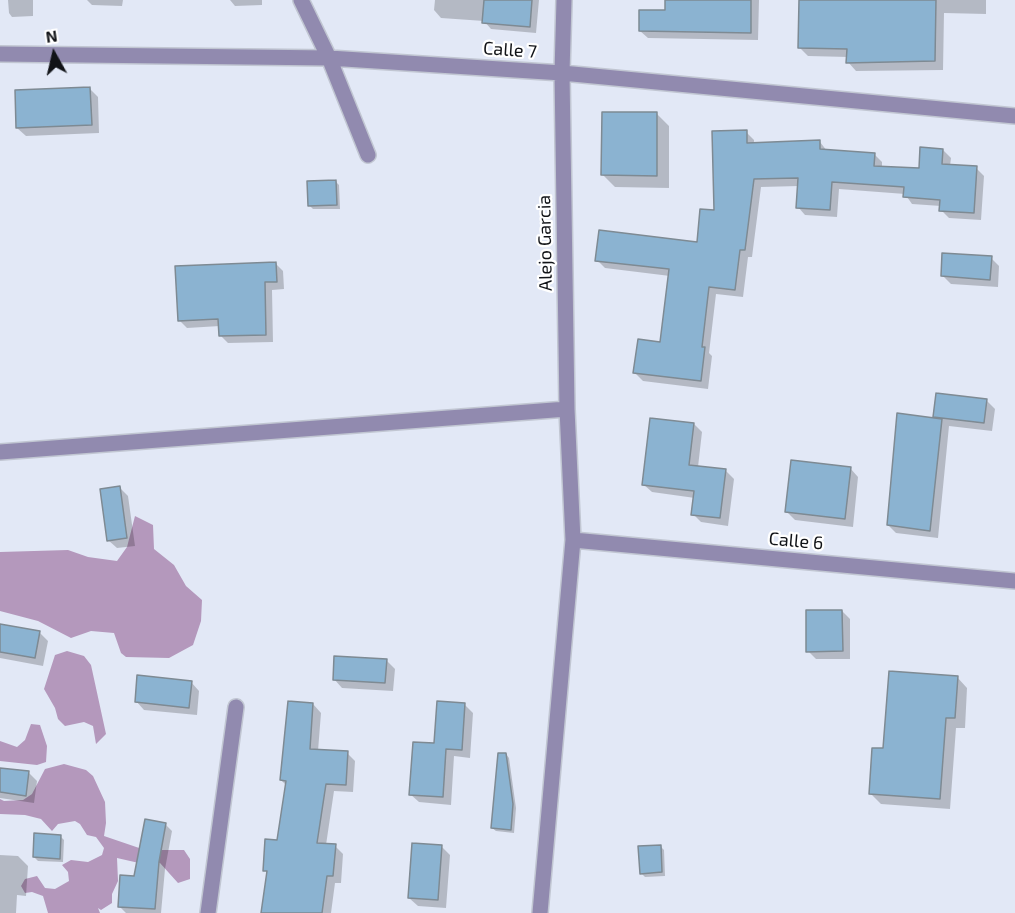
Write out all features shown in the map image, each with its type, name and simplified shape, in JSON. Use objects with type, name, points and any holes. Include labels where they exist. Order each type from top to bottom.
[{"type":"street","points":[[301,0],[329,58],[368,154]]},
{"type":"street","name":"Alejo Garcia","points":[[540,913],[573,540],[567,409],[562,73],[564,0]]},
{"type":"street","name":"Calle 7","points":[[0,54],[329,58],[562,73],[1015,116]]},
{"type":"street","points":[[0,452],[567,409]]},
{"type":"street","name":"Calle 6","points":[[573,540],[1015,581]]},
{"type":"street","points":[[208,913],[236,707]]},
{"type":"shaded area","points":[[135,516],[153,525],[154,549],[174,565],[186,586],[202,600],[201,621],[193,645],[169,658],[126,657],[121,653],[114,633],[91,631],[71,638],[38,621],[0,611],[0,552],[68,550],[88,557],[117,561],[127,547]]},
{"type":"shaded area","points":[[67,651],[84,656],[91,665],[106,734],[96,744],[93,726],[84,722],[65,726],[58,719],[55,708],[44,689],[55,655]]},
{"type":"shaded area","points":[[31,724],[40,725],[47,746],[46,762],[37,765],[0,761],[0,741],[17,747],[25,740]]},
{"type":"shaded area","points":[[64,764],[86,770],[93,776],[105,802],[104,836],[145,850],[184,850],[190,859],[190,879],[178,883],[160,863],[150,861],[139,863],[117,858],[118,881],[112,894],[112,903],[101,910],[98,908],[100,913],[48,913],[43,896],[32,892],[25,893],[21,886],[25,879],[37,876],[45,888],[55,889],[69,881],[68,872],[62,865],[71,860],[88,862],[102,855],[104,848],[96,837],[87,835],[80,824],[75,821],[58,824],[52,831],[41,819],[25,815],[0,814],[0,799],[4,801],[23,800],[32,794],[45,769]]},
{"type":"building","points":[[484,0],[532,0],[530,27],[482,23]]},
{"type":"building","points":[[665,0],[751,0],[751,33],[639,31],[639,10],[665,10]]},
{"type":"building","points":[[799,0],[936,0],[935,61],[846,63],[847,49],[798,48]]},
{"type":"building","points":[[90,87],[92,125],[16,128],[15,90]]},
{"type":"building","points":[[602,112],[657,112],[657,176],[601,175]]},
{"type":"building","points":[[747,130],[747,143],[820,140],[820,149],[875,153],[874,166],[919,168],[920,147],[943,149],[942,164],[977,166],[974,213],[939,211],[940,200],[903,197],[904,187],[832,182],[830,210],[796,208],[798,178],[754,179],[745,250],[740,250],[735,290],[709,287],[702,347],[705,347],[701,381],[633,373],[638,339],[660,342],[669,269],[595,261],[599,230],[697,242],[700,209],[714,210],[712,131]]},
{"type":"building","points":[[336,180],[337,205],[308,206],[307,181]]},
{"type":"building","points":[[942,253],[992,256],[990,280],[941,276]]},
{"type":"building","points":[[276,262],[277,282],[265,282],[266,335],[219,336],[218,319],[178,321],[175,266]]},
{"type":"building","points":[[936,393],[987,399],[984,423],[933,417]]},
{"type":"building","points":[[897,413],[942,419],[930,531],[887,525]]},
{"type":"building","points":[[650,418],[694,423],[689,465],[726,469],[720,518],[691,515],[694,491],[642,485]]},
{"type":"building","points":[[791,460],[851,467],[845,519],[785,512]]},
{"type":"building","points":[[120,486],[127,538],[107,541],[100,489]]},
{"type":"building","points":[[806,610],[842,610],[843,651],[806,652]]},
{"type":"building","points":[[0,624],[40,631],[35,658],[0,652]]},
{"type":"building","points":[[334,656],[387,659],[385,683],[333,680]]},
{"type":"building","points":[[889,671],[958,676],[955,718],[946,718],[940,799],[869,794],[872,748],[883,748]]},
{"type":"building","points":[[137,675],[192,681],[189,708],[135,702]]},
{"type":"building","points":[[288,701],[313,703],[310,749],[348,751],[346,785],[326,784],[317,843],[336,844],[333,876],[327,876],[322,913],[261,913],[267,871],[263,871],[265,839],[277,840],[286,781],[280,780]]},
{"type":"building","points":[[437,701],[465,703],[462,750],[446,749],[443,797],[409,795],[413,742],[434,743]]},
{"type":"building","points":[[498,753],[506,753],[513,804],[511,830],[491,828]]},
{"type":"building","points":[[0,768],[29,771],[26,796],[0,792]]},
{"type":"building","points":[[145,819],[166,823],[159,862],[155,909],[118,907],[120,875],[134,876]]},
{"type":"building","points":[[34,833],[61,835],[60,859],[33,857]]},
{"type":"building","points":[[412,843],[442,845],[438,900],[408,898]]},
{"type":"building","points":[[661,845],[662,872],[640,874],[638,846]]}]
